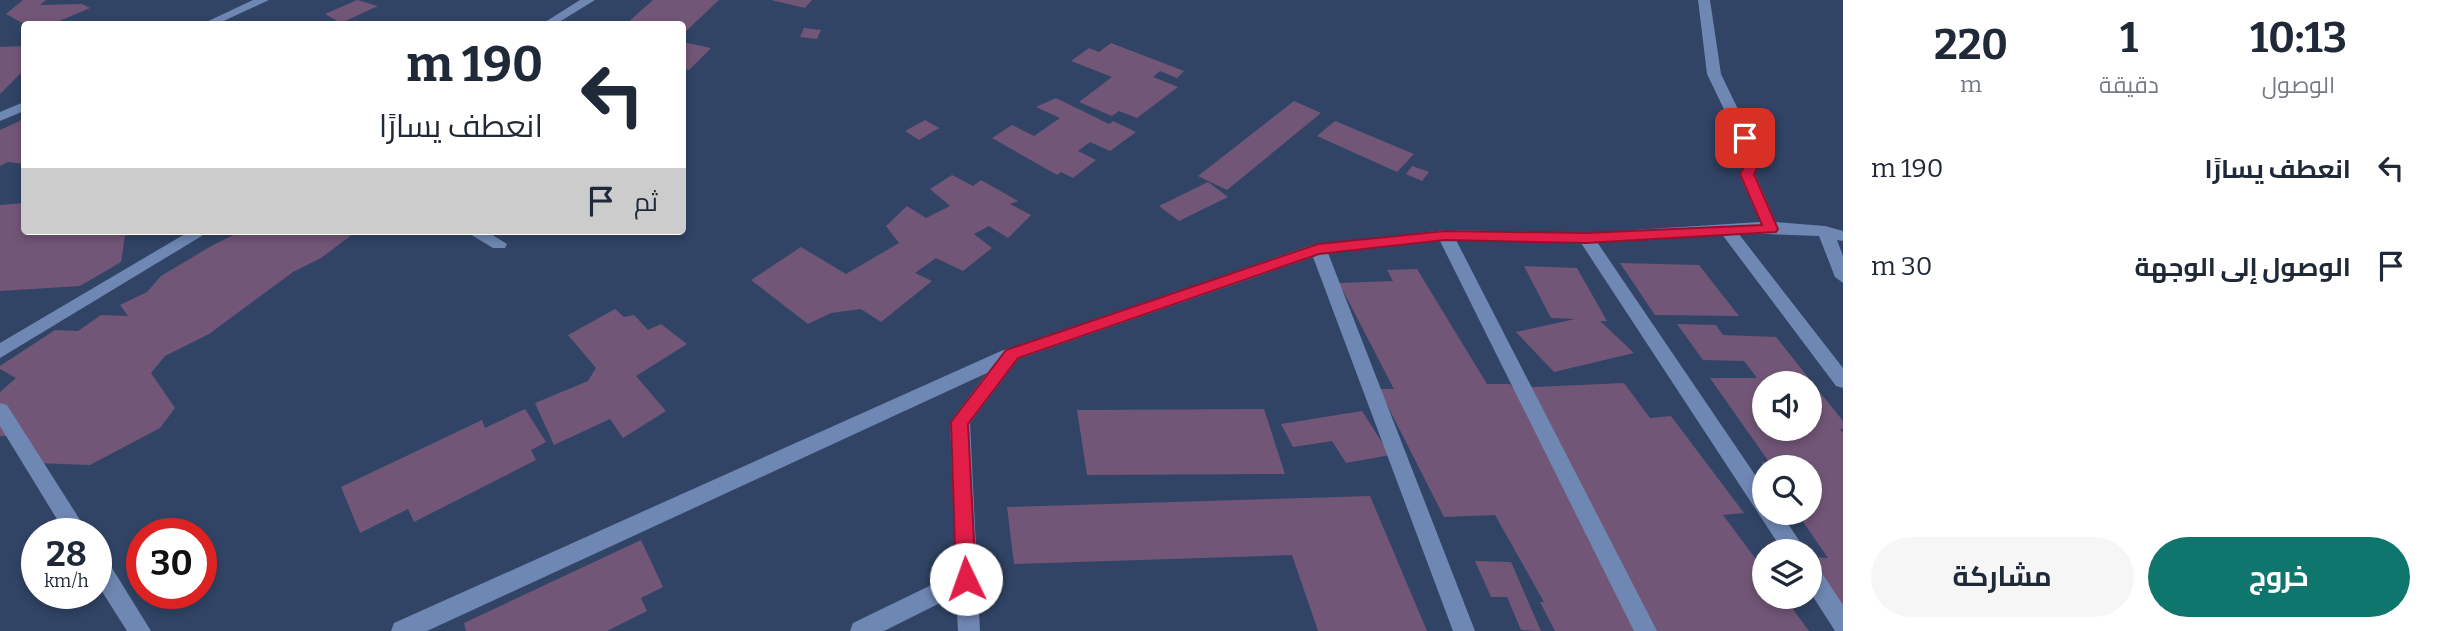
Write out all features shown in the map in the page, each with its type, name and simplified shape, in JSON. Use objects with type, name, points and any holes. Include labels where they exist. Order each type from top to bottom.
[{"type":"street","points":[[215,21],[263,0]]},
{"type":"street","points":[[553,21],[589,0]]},
{"type":"street","points":[[1704,0],[1714,74],[1755,159],[1747,174],[1771,229]]},
{"type":"street","points":[[0,117],[21,107]]},
{"type":"street","points":[[402,631],[1012,354],[1318,249],[1445,235],[1586,238],[1771,229],[1825,231],[1843,236]]},
{"type":"street","points":[[1727,230],[1843,381]]},
{"type":"street","points":[[1825,231],[1843,276]]},
{"type":"street","points":[[0,351],[195,235]]},
{"type":"street","points":[[481,235],[499,244]]},
{"type":"street","points":[[1445,235],[1646,631]]},
{"type":"street","points":[[1586,238],[1752,487]]},
{"type":"street","points":[[1318,249],[1464,631]]},
{"type":"street","points":[[969,631],[960,422],[1012,354]]},
{"type":"street","points":[[0,410],[68,518]]},
{"type":"street","points":[[861,631],[966,579]]},
{"type":"street","points":[[112,587],[140,631]]},
{"type":"street","points":[[1822,592],[1843,624]]},
{"type":"building","points":[[23,0],[46,0],[40,5],[82,4],[90,8],[59,21],[21,22],[6,14]]},
{"type":"building","points":[[357,0],[378,6],[345,21],[337,21],[325,14]]},
{"type":"building","points":[[653,0],[719,0],[686,31],[686,21],[629,21]]},
{"type":"building","points":[[771,0],[812,0],[805,8]]},
{"type":"building","points":[[804,28],[821,30],[817,39],[800,37]]},
{"type":"building","points":[[686,43],[711,48],[689,70],[686,70]]},
{"type":"building","points":[[1111,43],[1184,71],[1177,78],[1160,71],[1153,77],[1178,87],[1137,118],[1119,111],[1112,116],[1079,102],[1112,77],[1071,61],[1089,48],[1099,52]]},
{"type":"building","points":[[21,46],[21,73],[0,94],[0,47]]},
{"type":"building","points":[[1056,98],[1109,124],[1113,121],[1136,132],[1110,151],[1090,142],[1078,151],[1096,160],[1073,178],[1061,172],[1057,175],[992,138],[1012,125],[1034,136],[1060,118],[1036,107]]},
{"type":"building","points":[[1294,101],[1321,113],[1227,190],[1198,176]]},
{"type":"building","points":[[21,120],[21,164],[8,162],[0,166],[0,130]]},
{"type":"building","points":[[925,120],[939,128],[919,140],[905,131]]},
{"type":"building","points":[[1335,121],[1414,154],[1397,172],[1317,136]]},
{"type":"building","points":[[1412,166],[1429,172],[1422,181],[1406,174]]},
{"type":"building","points":[[952,175],[973,186],[981,180],[1018,201],[1010,204],[1031,215],[1008,238],[989,226],[974,234],[992,248],[963,271],[936,258],[915,273],[932,281],[881,322],[861,309],[831,313],[808,324],[751,280],[801,247],[846,274],[899,243],[886,226],[907,206],[926,218],[950,206],[930,189]]},
{"type":"building","points":[[1208,182],[1228,197],[1179,221],[1159,206]]},
{"type":"building","points":[[21,203],[21,235],[129,235],[125,236],[121,262],[80,286],[0,291],[0,205]]},
{"type":"building","points":[[234,235],[352,235],[321,258],[293,272],[209,334],[165,356],[151,373],[175,408],[160,428],[90,465],[36,463],[21,437],[0,436],[0,392],[16,378],[0,369],[0,366],[55,330],[78,331],[101,315],[128,316],[120,305],[147,292],[161,276]]},
{"type":"building","points":[[1620,263],[1699,265],[1739,316],[1655,315]]},
{"type":"building","points":[[1524,266],[1577,268],[1607,321],[1600,321],[1634,353],[1554,372],[1516,332],[1575,319],[1551,318]]},
{"type":"building","points":[[1417,269],[1487,384],[1510,384],[1513,388],[1624,383],[1650,418],[1671,416],[1744,513],[1723,515],[1752,554],[1752,609],[1793,609],[1809,631],[1555,631],[1540,602],[1544,602],[1495,515],[1444,517],[1379,389],[1394,389],[1339,283],[1393,281],[1387,270]]},
{"type":"building","points":[[615,309],[624,317],[634,315],[648,330],[661,324],[687,344],[636,376],[666,411],[623,438],[610,419],[554,445],[535,403],[588,381],[596,368],[568,335]]},
{"type":"building","points":[[1677,324],[1716,325],[1723,335],[1776,337],[1803,371],[1752,371],[1744,361],[1703,360]]},
{"type":"building","points":[[1710,378],[1752,378],[1752,438]]},
{"type":"building","points":[[1822,395],[1843,421],[1843,429],[1840,429],[1843,433],[1843,612],[1829,611],[1822,600],[1822,558],[1828,558],[1822,549],[1822,539],[1815,539],[1805,525],[1822,525],[1822,455],[1764,455],[1754,441],[1822,441]]},
{"type":"building","points":[[525,409],[546,442],[531,450],[536,460],[414,522],[408,509],[360,533],[341,487],[482,420],[485,428]]},
{"type":"building","points":[[1264,409],[1285,474],[1087,475],[1077,410]]},
{"type":"building","points":[[1362,411],[1390,455],[1346,463],[1332,441],[1293,447],[1281,424]]},
{"type":"building","points":[[1370,496],[1427,631],[1318,631],[1292,555],[1014,564],[1007,507]]},
{"type":"building","points":[[641,540],[663,587],[641,598],[647,611],[607,631],[466,631],[464,623]]},
{"type":"building","points":[[1475,561],[1511,562],[1541,631],[1521,630],[1507,597],[1491,597]]},
{"type":"route","points":[[966,579],[960,422],[1012,354],[1318,249],[1445,235],[1586,238],[1771,229],[1747,174],[1755,159],[1745,138]]}]
